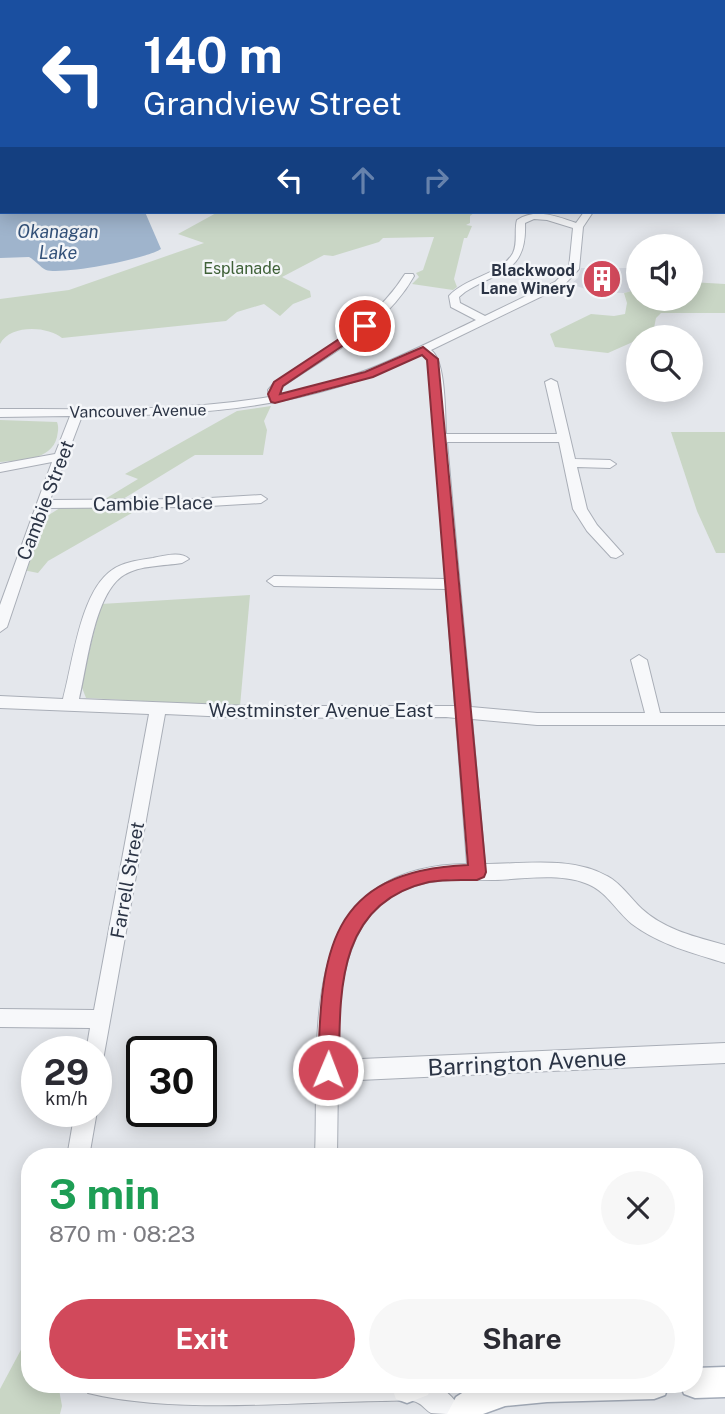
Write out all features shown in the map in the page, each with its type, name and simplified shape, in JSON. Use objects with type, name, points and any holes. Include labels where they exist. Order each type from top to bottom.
[{"type":"main road","points":[[703,1383],[725,1382]]},
{"type":"main road","points":[[461,1414],[478,1399],[500,1393]]},
{"type":"street","points":[[485,320],[455,304],[454,296],[513,258],[520,246],[520,222],[532,214]]},
{"type":"street","points":[[536,214],[578,227],[588,214]]},
{"type":"street","name":"Vancouver Avenue","points":[[0,413],[200,410],[275,400],[369,374],[548,290],[571,273],[576,260],[578,227]]},
{"type":"street","points":[[275,400],[274,390],[278,384],[377,317],[393,301],[410,276]]},
{"type":"street","points":[[423,350],[432,356],[435,369],[477,872]]},
{"type":"street","points":[[551,382],[580,509],[592,528],[616,554]]},
{"type":"street","name":"Cambie Street","points":[[0,627],[26,547],[45,504],[78,413]]},
{"type":"street","points":[[441,438],[563,438]]},
{"type":"street","points":[[0,468],[62,456]]},
{"type":"street","points":[[569,463],[610,464]]},
{"type":"street","name":"Cambie Place","points":[[45,504],[193,503],[261,499]]},
{"type":"street","points":[[70,703],[96,604],[110,578],[127,568],[182,559]]},
{"type":"street","points":[[274,581],[453,584]]},
{"type":"street","points":[[639,660],[653,719]]},
{"type":"street","name":"Westminster Avenue East","points":[[0,702],[251,712],[463,712],[537,719],[725,719]]},
{"type":"street","name":"Farrell Street","points":[[99,1036],[158,707]]},
{"type":"street","points":[[326,1148],[329,1008],[335,964],[340,947],[355,920],[374,899],[401,883],[431,874],[572,872],[603,882],[637,917],[659,932],[725,954]]},
{"type":"street","points":[[0,1018],[102,1019]]},
{"type":"street","name":"Barrington Avenue","points":[[328,1070],[725,1053]]},
{"type":"street","points":[[80,1148],[83,1127]]},
{"type":"street","points":[[118,1393],[150,1400],[199,1401],[280,1393]]},
{"type":"street","points":[[427,1393],[450,1414]]},
{"type":"shaded area","points":[[581,268],[626,268],[626,292],[594,292],[571,284],[578,278]]},
{"type":"green space","name":"Esplanade","points":[[214,214],[472,214],[470,223],[466,225],[472,226],[467,238],[464,238],[454,279],[457,287],[453,290],[412,284],[419,277],[416,273],[423,270],[434,237],[383,238],[379,242],[333,256],[324,255],[282,277],[310,291],[311,297],[293,304],[280,316],[264,304],[237,312],[226,321],[62,338],[39,329],[20,330],[12,333],[0,344],[0,299],[69,290],[204,243],[178,234]]},
{"type":"green space","points":[[703,283],[725,284],[725,313],[661,313],[655,325],[626,325],[626,345],[608,353],[555,347],[550,334],[591,314],[625,314],[626,308],[626,311],[703,311]]},
{"type":"green space","points":[[271,406],[264,421],[267,430],[263,455],[195,455],[123,499],[105,499],[138,479],[125,474],[237,411]]},
{"type":"green space","points":[[0,420],[57,422],[54,445],[34,458],[0,462]]},
{"type":"green space","points":[[671,432],[725,432],[725,553],[716,553],[697,511]]},
{"type":"green space","points":[[63,506],[144,506],[48,561],[38,573],[23,570],[44,518]]},
{"type":"green space","points":[[250,595],[240,706],[86,698],[81,685],[101,604]]},
{"type":"green space","points":[[21,1350],[21,1393],[60,1393],[62,1406],[60,1414],[0,1414],[0,1389]]},
{"type":"water","name":"Okanagan Lake","points":[[0,214],[146,214],[161,249],[123,261],[55,271],[46,270],[29,257],[0,258]]},
{"type":"place","name":"Blackwood Lane Winery","points":[[602,279]]},
{"type":"route","points":[[328,1070],[331,986],[340,947],[355,920],[374,899],[401,883],[431,874],[477,872],[432,356],[423,350],[369,374],[330,387],[275,400],[274,390],[278,384],[365,326]]}]
